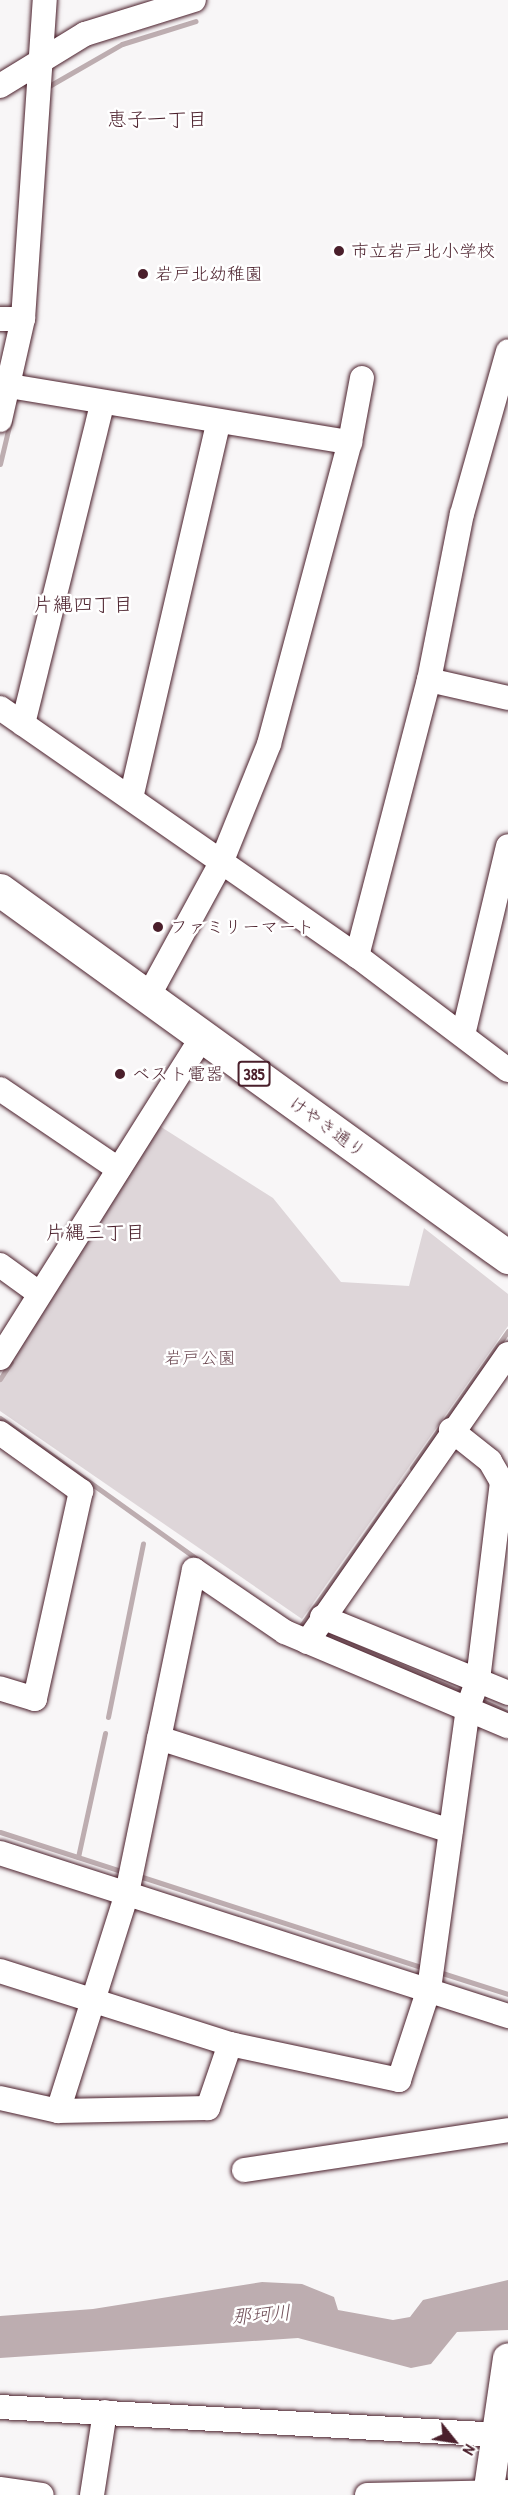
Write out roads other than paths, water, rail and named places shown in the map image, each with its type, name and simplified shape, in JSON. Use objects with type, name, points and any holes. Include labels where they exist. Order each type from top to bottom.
[{"type":"highway","name":"けやき通り","points":[[0,890],[149,995],[202,1037],[508,1257]]},
{"type":"main road","points":[[495,2492],[497,2435],[508,2358]]},
{"type":"street","points":[[0,420],[10,387],[12,319],[43,59],[45,0]]},
{"type":"street","points":[[0,86],[85,33],[194,0]]},
{"type":"street","points":[[357,956],[429,680],[462,514],[508,351]]},
{"type":"street","points":[[149,995],[221,863],[269,744],[350,442],[362,378]]},
{"type":"street","points":[[10,387],[218,424],[350,442]]},
{"type":"street","points":[[22,724],[102,405]]},
{"type":"street","points":[[131,798],[218,424]]},
{"type":"street","points":[[429,680],[508,698]]},
{"type":"street","points":[[0,708],[357,956],[508,1070]]},
{"type":"street","points":[[463,1035],[508,846]]},
{"type":"street","points":[[0,1358],[202,1037]]},
{"type":"street","points":[[0,1089],[118,1169]]},
{"type":"street","points":[[0,1265],[40,1294]]},
{"type":"street","points":[[307,1642],[451,1430],[508,1354]]},
{"type":"street","points":[[0,1971],[230,2044],[393,2082],[401,2076],[429,1989],[468,1707],[478,1680],[502,1482],[490,1461],[451,1430]]},
{"type":"street","points":[[0,1433],[81,1491],[35,1699],[0,1688]]},
{"type":"street","points":[[58,2111],[127,1893],[194,1570],[307,1642],[468,1707],[508,1726]]},
{"type":"street","points":[[322,1617],[508,1693]]},
{"type":"street","points":[[159,1738],[451,1831]]},
{"type":"street","points":[[0,1853],[508,2016]]},
{"type":"street","points":[[0,2098],[58,2111],[208,2108],[230,2044]]},
{"type":"street","points":[[244,2170],[508,2130]]},
{"type":"street","points":[[0,2406],[497,2435]]},
{"type":"street","points":[[92,2495],[105,2412]]},
{"type":"street","points":[[0,2489],[42,2495]]},
{"type":"street","points":[[367,2495],[495,2492]]},
{"type":"water","name":"那珂川","points":[[508,2280],[508,2330],[457,2332],[431,2364],[411,2368],[298,2338],[0,2358],[0,2316],[93,2309],[262,2282],[302,2284],[334,2297],[338,2310],[393,2320],[410,2317],[423,2300]]},
{"type":"waterway","points":[[49,86],[122,44],[196,21]]},
{"type":"waterway","points":[[0,464],[10,422]]},
{"type":"waterway","points":[[412,1468],[508,1331]]},
{"type":"waterway","points":[[0,1379],[11,1362]]},
{"type":"waterway","points":[[0,1418],[201,1562]]},
{"type":"waterway","points":[[301,1626],[400,1486]]},
{"type":"waterway","points":[[108,1717],[143,1543]]},
{"type":"waterway","points":[[322,1632],[465,1694]]},
{"type":"waterway","points":[[476,1698],[508,1713]]},
{"type":"waterway","points":[[78,1857],[105,1733]]},
{"type":"waterway","points":[[0,1832],[124,1872]]},
{"type":"waterway","points":[[136,1875],[424,1968]]},
{"type":"waterway","points":[[439,1972],[508,1994]]},
{"type":"place","name":"市立岩戸北小学校","points":[[339,251]]},
{"type":"place","name":"岩戸北幼稚園","points":[[143,274]]},
{"type":"place","name":"ファミリーマート","points":[[158,927]]},
{"type":"place","name":"ベスト電器","points":[[120,1074]]},
{"type":"district","name":"恵子一丁目","points":[[157,118]]},
{"type":"district","name":"片縄四丁目","points":[[83,603]]},
{"type":"district","name":"片縄三丁目","points":[[95,1231]]},
{"type":"park label","name":"岩戸公園","points":[[200,1358]]}]
